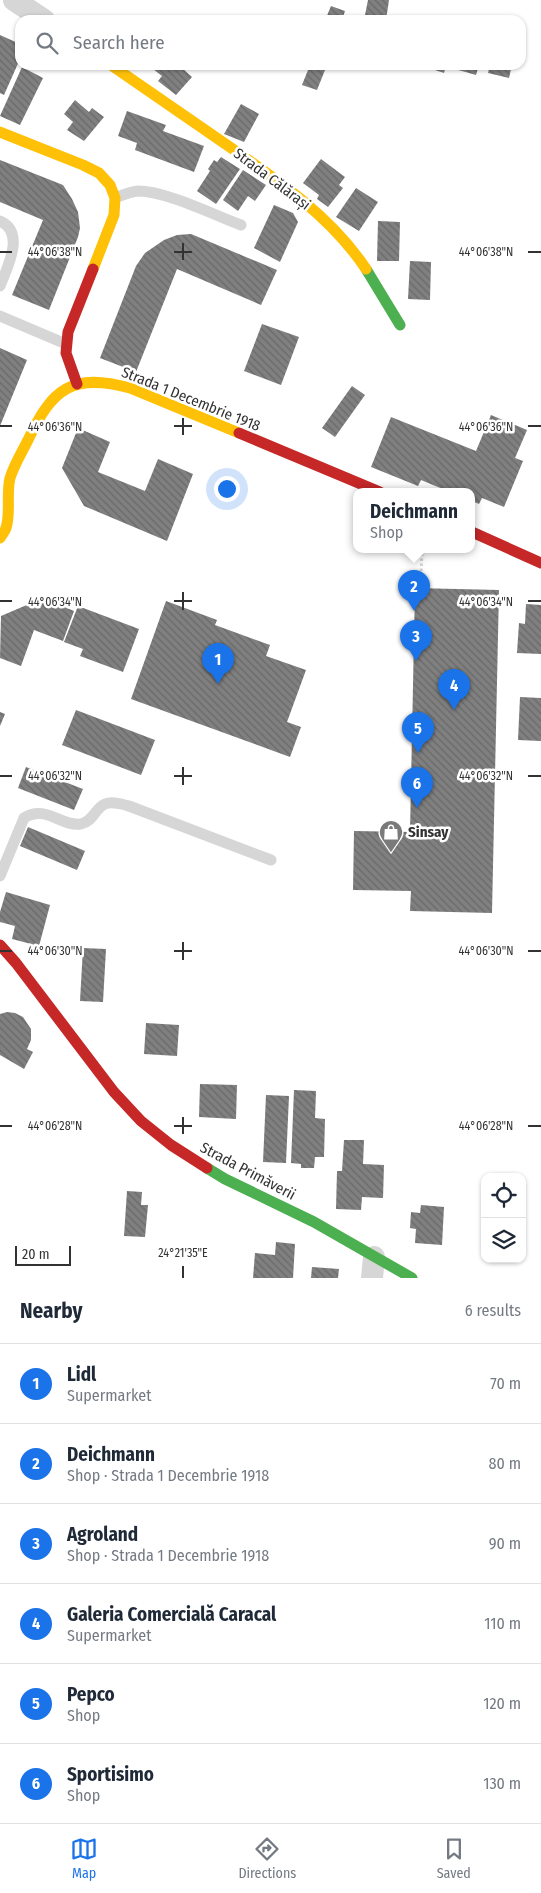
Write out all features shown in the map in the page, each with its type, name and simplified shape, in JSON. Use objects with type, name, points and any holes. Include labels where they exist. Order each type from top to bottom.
[{"type":"main road","name":"Strada Călărași","points":[[118,70],[283,184],[322,218],[356,254],[400,325]]},
{"type":"main road","points":[[0,132],[99,173],[110,185],[115,198],[114,215],[73,320],[66,344],[68,360],[77,384],[54,397],[46,406],[10,479],[3,514],[4,532],[0,538]]},
{"type":"main road","name":"Strada 1 Decembrie 1918","points":[[77,384],[101,381],[130,388],[370,488]]},
{"type":"main road","points":[[0,487],[10,479]]},
{"type":"main road","points":[[475,533],[541,562]]},
{"type":"main road","name":"Strada Primăverii","points":[[0,945],[16,963],[114,1092],[141,1121],[170,1145],[203,1166],[314,1222],[373,1267],[412,1278]]},
{"type":"street","points":[[14,0],[36,15]]},
{"type":"lane","points":[[115,198],[129,192],[138,191],[162,194],[241,225]]},
{"type":"lane","points":[[0,221],[10,231],[14,246],[0,286]]},
{"type":"lane","points":[[0,316],[66,344]]},
{"type":"lane","points":[[0,876],[24,818],[32,813],[46,814],[74,824],[83,824],[92,818],[105,804],[111,803],[129,806],[271,860]]},
{"type":"path","points":[[421,576],[422,553]]},
{"type":"building","points":[[368,0],[389,0],[387,15],[365,15]]},
{"type":"building","points":[[331,6],[345,11],[344,15],[327,15]]},
{"type":"building","points":[[0,35],[15,42],[15,70],[4,95],[0,93]]},
{"type":"building","points":[[21,70],[28,70],[43,78],[20,125],[0,116]]},
{"type":"building","points":[[154,70],[184,70],[192,77],[176,95],[158,81],[162,76]]},
{"type":"building","points":[[308,70],[325,70],[317,90],[302,85]]},
{"type":"building","points":[[458,70],[478,70],[476,75]]},
{"type":"building","points":[[489,70],[511,70],[509,78],[488,73]]},
{"type":"building","points":[[75,100],[89,112],[92,108],[104,117],[84,141],[67,130],[73,122],[64,114]]},
{"type":"building","points":[[241,104],[259,114],[244,142],[224,134]]},
{"type":"building","points":[[127,111],[166,125],[163,131],[204,146],[194,172],[135,150],[137,143],[118,136]]},
{"type":"building","points":[[221,157],[240,169],[216,204],[197,191],[210,171],[208,169],[214,160],[217,162]]},
{"type":"building","points":[[321,159],[345,177],[339,185],[343,188],[328,207],[317,199],[319,195],[303,183]]},
{"type":"building","points":[[0,160],[63,185],[78,212],[80,228],[78,237],[49,310],[12,295],[43,220],[0,202]]},
{"type":"building","points":[[243,170],[266,185],[255,201],[248,196],[238,211],[223,200]]},
{"type":"building","points":[[356,188],[378,202],[359,231],[336,217]]},
{"type":"building","points":[[274,205],[293,213],[298,222],[280,262],[254,248]]},
{"type":"building","points":[[378,221],[400,222],[399,261],[377,261]]},
{"type":"building","points":[[191,234],[277,270],[261,305],[177,269],[136,372],[100,358],[136,266],[145,253],[164,240],[177,235]]},
{"type":"building","points":[[410,261],[431,262],[430,300],[408,299]]},
{"type":"building","points":[[262,324],[299,337],[281,385],[244,371]]},
{"type":"building","points":[[0,348],[27,360],[0,426]]},
{"type":"building","points":[[352,386],[365,395],[335,437],[322,428]]},
{"type":"building","points":[[491,415],[527,430],[515,458],[523,461],[504,507],[482,498],[479,504],[475,502],[475,488],[440,488],[421,480],[418,486],[371,467],[391,417],[476,451]]},
{"type":"building","points":[[78,428],[110,442],[98,472],[145,491],[158,459],[193,474],[167,541],[84,506],[62,468]]},
{"type":"building","points":[[415,588],[499,590],[492,913],[410,911],[411,891],[353,890],[354,831],[410,832]]},
{"type":"building","points":[[43,598],[74,611],[63,641],[34,630],[21,666],[0,658],[1,616]]},
{"type":"building","points":[[166,601],[217,620],[215,625],[270,645],[266,656],[306,670],[287,722],[301,727],[290,757],[131,699]]},
{"type":"building","points":[[526,604],[541,605],[541,654],[517,653],[519,623],[525,624]]},
{"type":"building","points":[[78,606],[139,629],[123,672],[80,656],[83,649],[64,642]]},
{"type":"building","points":[[520,697],[541,698],[541,741],[518,740]]},
{"type":"building","points":[[76,710],[155,740],[141,775],[62,745]]},
{"type":"building","points":[[0,712],[5,714],[0,726]]},
{"type":"building","points":[[26,767],[83,789],[74,810],[18,788]]},
{"type":"building","points":[[28,827],[85,851],[77,870],[20,846]]},
{"type":"building","points":[[6,892],[50,905],[39,946],[12,939],[15,926],[0,922],[0,912]]},
{"type":"building","points":[[83,948],[106,949],[103,1002],[80,1001]]},
{"type":"building","points":[[7,1012],[23,1017],[31,1029],[31,1040],[27,1049],[33,1052],[24,1069],[0,1055],[0,1014]]},
{"type":"building","points":[[146,1023],[179,1025],[177,1056],[144,1054]]},
{"type":"building","points":[[200,1084],[237,1085],[236,1119],[199,1117]]},
{"type":"building","points":[[294,1090],[316,1091],[315,1118],[325,1119],[324,1157],[315,1157],[314,1168],[301,1168],[301,1164],[291,1163]]},
{"type":"building","points":[[266,1095],[289,1096],[286,1163],[263,1162]]},
{"type":"building","points":[[344,1140],[364,1140],[363,1164],[384,1165],[383,1198],[362,1197],[361,1210],[336,1209],[337,1171],[342,1171]]},
{"type":"building","points":[[127,1191],[142,1192],[141,1205],[148,1205],[145,1237],[124,1236]]},
{"type":"building","points":[[421,1205],[444,1207],[442,1245],[415,1243],[416,1229],[410,1228],[411,1212],[420,1213]]},
{"type":"building","points":[[276,1242],[295,1244],[293,1278],[253,1278],[255,1253],[275,1255]]},
{"type":"building","points":[[312,1267],[339,1269],[338,1278],[311,1278]]},
{"type":"traffic: fast","points":[[366,269],[400,325]]},
{"type":"traffic: fast","points":[[207,1168],[225,1179],[314,1222],[412,1278]]},
{"type":"traffic: slow","points":[[118,70],[283,185],[336,232],[366,269]]},
{"type":"traffic: slow","points":[[0,132],[83,165],[99,173],[110,185],[115,198],[114,215],[93,269]]},
{"type":"traffic: slow","points":[[0,538],[6,529],[9,484],[14,468],[46,408],[66,389],[79,384],[93,382],[130,388],[239,433]]},
{"type":"traffic: jam","points":[[77,384],[66,353],[68,332],[93,269]]},
{"type":"traffic: jam","points":[[239,433],[370,488]]},
{"type":"traffic: jam","points":[[475,533],[541,563]]},
{"type":"traffic: jam","points":[[0,945],[16,963],[114,1092],[141,1121],[171,1145],[207,1168]]},
{"type":"place","name":"Deichmann","points":[[414,611]]},
{"type":"place","name":"Agroland","points":[[416,661]]},
{"type":"place","name":"Lidl","points":[[218,684]]},
{"type":"place","name":"Galeria Comercială Caracal","points":[[454,710]]},
{"type":"place","name":"Pepco","points":[[418,753]]},
{"type":"place","name":"Sportisimo","points":[[417,808]]},
{"type":"place","name":"Sinsay","points":[[391,853]]}]
